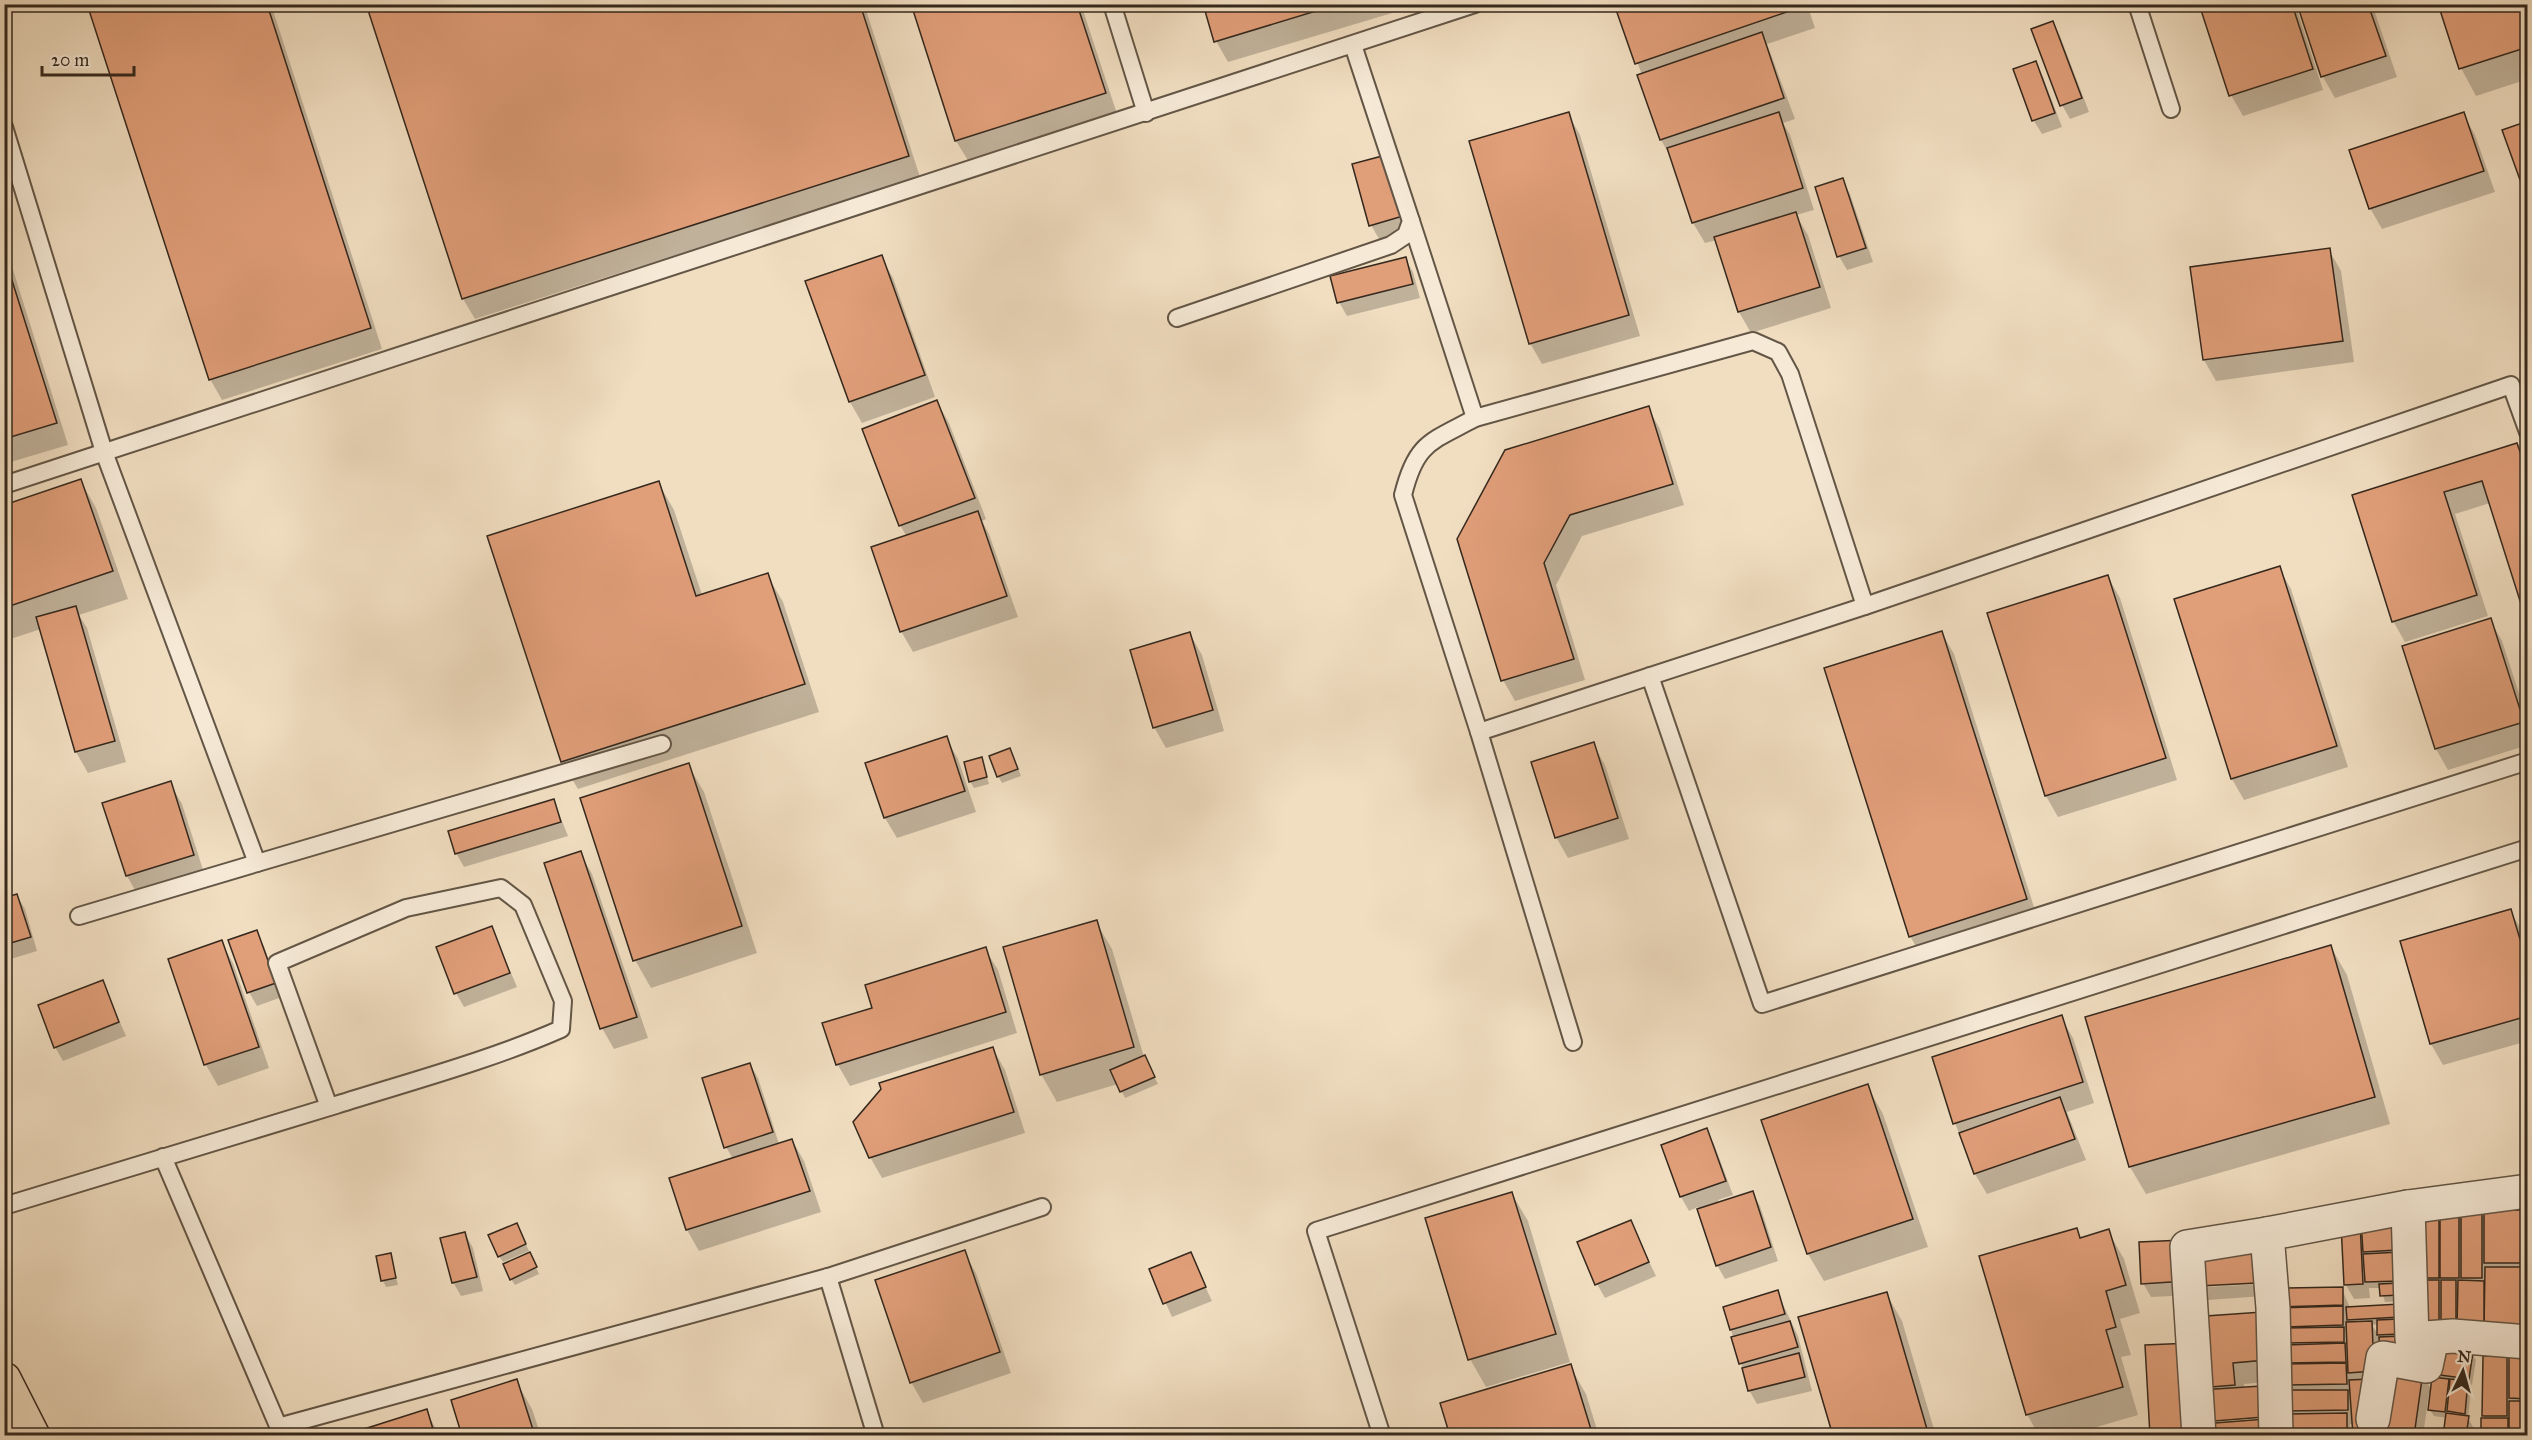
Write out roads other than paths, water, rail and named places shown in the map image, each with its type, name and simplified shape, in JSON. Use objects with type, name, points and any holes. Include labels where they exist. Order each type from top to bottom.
[{"type":"main road","points":[[4,1379],[33,1436]]},
{"type":"street","points":[[2199,1436],[2187,1247],[2267,1234],[2408,1206],[2528,1191]]},
{"type":"street","points":[[2408,1206],[2412,1340],[2453,1336],[2528,1342]]},
{"type":"street","points":[[2267,1234],[2273,1308],[2276,1436]]},
{"type":"street","points":[[2373,1419],[2383,1358],[2426,1366],[2432,1338]]},
{"type":"lane","points":[[1112,4],[1146,113]]},
{"type":"lane","points":[[4,485],[1475,4]]},
{"type":"lane","points":[[2137,4],[2171,109]]},
{"type":"lane","points":[[1353,45],[1475,418]]},
{"type":"lane","points":[[4,127],[104,452],[257,863]]},
{"type":"lane","points":[[1177,318],[1391,245],[1406,235],[1411,221]]},
{"type":"lane","points":[[1573,1042],[1479,732],[1403,495],[1409,469],[1424,446],[1475,418],[1753,341],[1778,352],[1790,374],[1865,606]]},
{"type":"lane","points":[[1479,732],[1865,606],[2511,385],[2528,432]]},
{"type":"lane","points":[[1650,676],[1762,1004],[2528,761]]},
{"type":"lane","points":[[80,916],[662,744]]},
{"type":"lane","points":[[1382,1436],[1316,1231],[2528,848]]},
{"type":"lane","points":[[4,1206],[329,1107],[510,1051],[561,1029],[563,1001],[523,905],[501,888],[406,908],[277,963],[329,1107]]},
{"type":"lane","points":[[163,1157],[280,1431],[828,1277],[1042,1207]]},
{"type":"lane","points":[[828,1277],[876,1436]]}]
